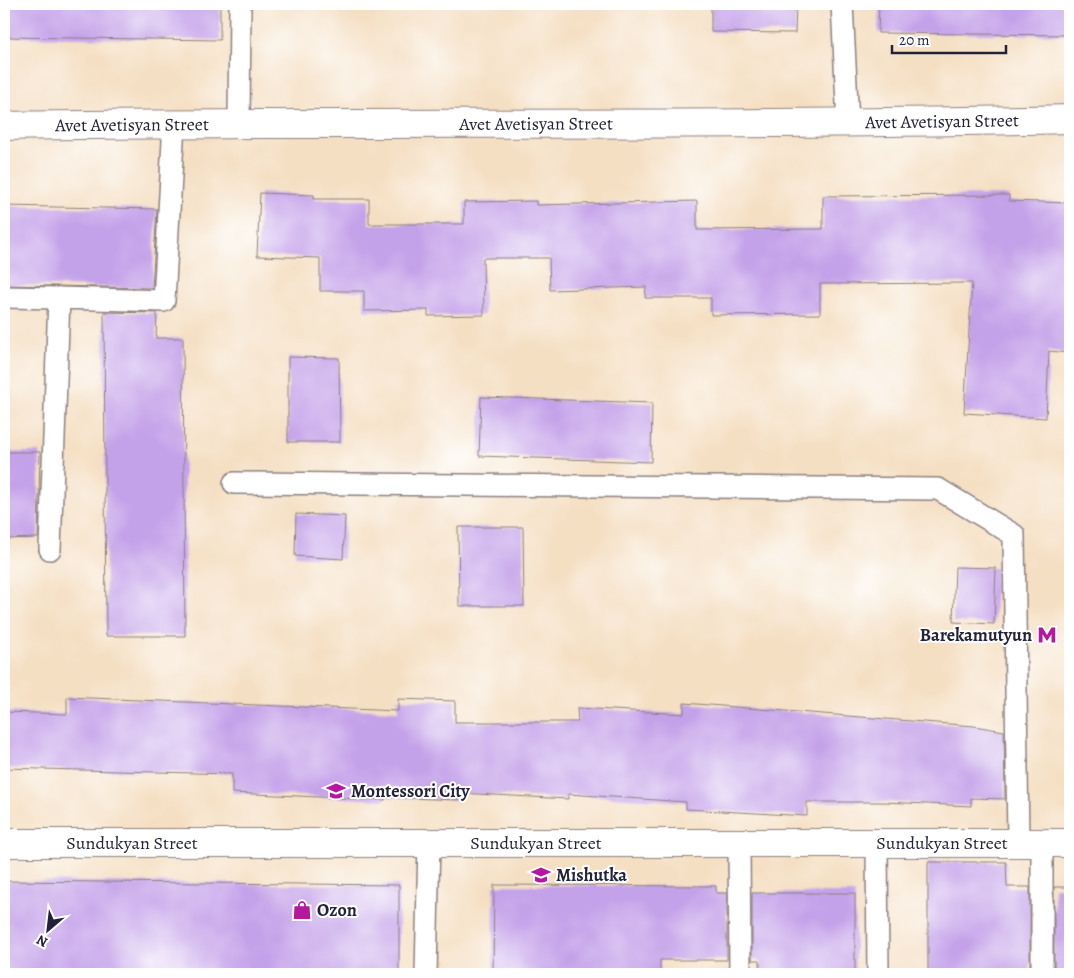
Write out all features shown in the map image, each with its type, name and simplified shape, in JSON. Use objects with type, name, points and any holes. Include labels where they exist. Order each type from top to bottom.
[{"type":"street","name":"Avet Avetisyan Street","points":[[4,126],[174,123],[848,124],[1070,118]]},
{"type":"street","name":"Sundukyan Street","points":[[4,843],[1070,843]]},
{"type":"lane","points":[[238,123],[240,4]]},
{"type":"lane","points":[[842,4],[848,124]]},
{"type":"lane","points":[[4,297],[164,301],[174,123]]},
{"type":"lane","points":[[50,549],[59,298]]},
{"type":"lane","points":[[234,483],[938,489],[1014,535],[1030,842],[1042,974]]},
{"type":"lane","points":[[426,974],[429,842]]},
{"type":"lane","points":[[739,842],[740,974]]},
{"type":"lane","points":[[877,842],[878,974]]},
{"type":"building","points":[[4,4],[220,4],[220,40],[4,37]]},
{"type":"building","points":[[711,4],[796,4],[795,33],[711,32]]},
{"type":"building","points":[[879,4],[1070,4],[1070,35],[878,33]]},
{"type":"building","points":[[260,193],[314,195],[314,199],[369,199],[369,224],[464,224],[464,202],[536,201],[536,205],[697,201],[697,230],[823,229],[823,196],[1009,195],[1009,201],[1070,203],[1070,353],[1049,351],[1046,418],[964,413],[972,283],[820,284],[820,314],[711,315],[711,298],[645,298],[646,287],[550,290],[549,258],[483,258],[484,315],[428,316],[428,310],[364,311],[364,291],[320,291],[320,258],[257,256]]},
{"type":"building","points":[[4,206],[157,209],[152,288],[4,285]]},
{"type":"building","points":[[104,312],[157,313],[156,338],[183,338],[185,636],[106,636]]},
{"type":"building","points":[[288,357],[339,358],[340,442],[288,442]]},
{"type":"building","points":[[481,397],[652,403],[651,462],[479,456]]},
{"type":"building","points":[[4,452],[40,452],[38,538],[4,539]]},
{"type":"building","points":[[296,514],[345,516],[343,559],[295,556]]},
{"type":"building","points":[[458,527],[523,527],[524,606],[459,606]]},
{"type":"building","points":[[955,567],[996,568],[994,624],[953,622]]},
{"type":"building","points":[[67,697],[398,711],[398,699],[455,701],[455,722],[578,722],[577,708],[684,714],[684,703],[974,726],[1004,731],[1005,799],[971,798],[971,806],[884,802],[807,802],[807,816],[686,809],[686,802],[568,794],[568,799],[458,793],[458,800],[385,797],[385,800],[232,793],[232,774],[4,768],[4,712],[67,714]]},
{"type":"building","points":[[928,862],[1006,862],[1007,887],[1030,887],[1030,974],[928,974]]},
{"type":"building","points":[[4,881],[399,885],[399,974],[4,974]]},
{"type":"building","points":[[494,885],[716,886],[716,893],[727,893],[727,960],[660,960],[660,974],[493,974]]},
{"type":"building","points":[[1054,887],[1070,887],[1070,974],[1054,974]]},
{"type":"building","points":[[752,893],[855,893],[855,974],[760,974],[760,960],[752,960]]},
{"type":"place","name":"Barekamutyun","points":[[1047,635]]},
{"type":"place","name":"Montessori City","points":[[336,791]]},
{"type":"place","name":"Mishutka","points":[[541,875]]},
{"type":"place","name":"Ozon","points":[[302,910]]}]
